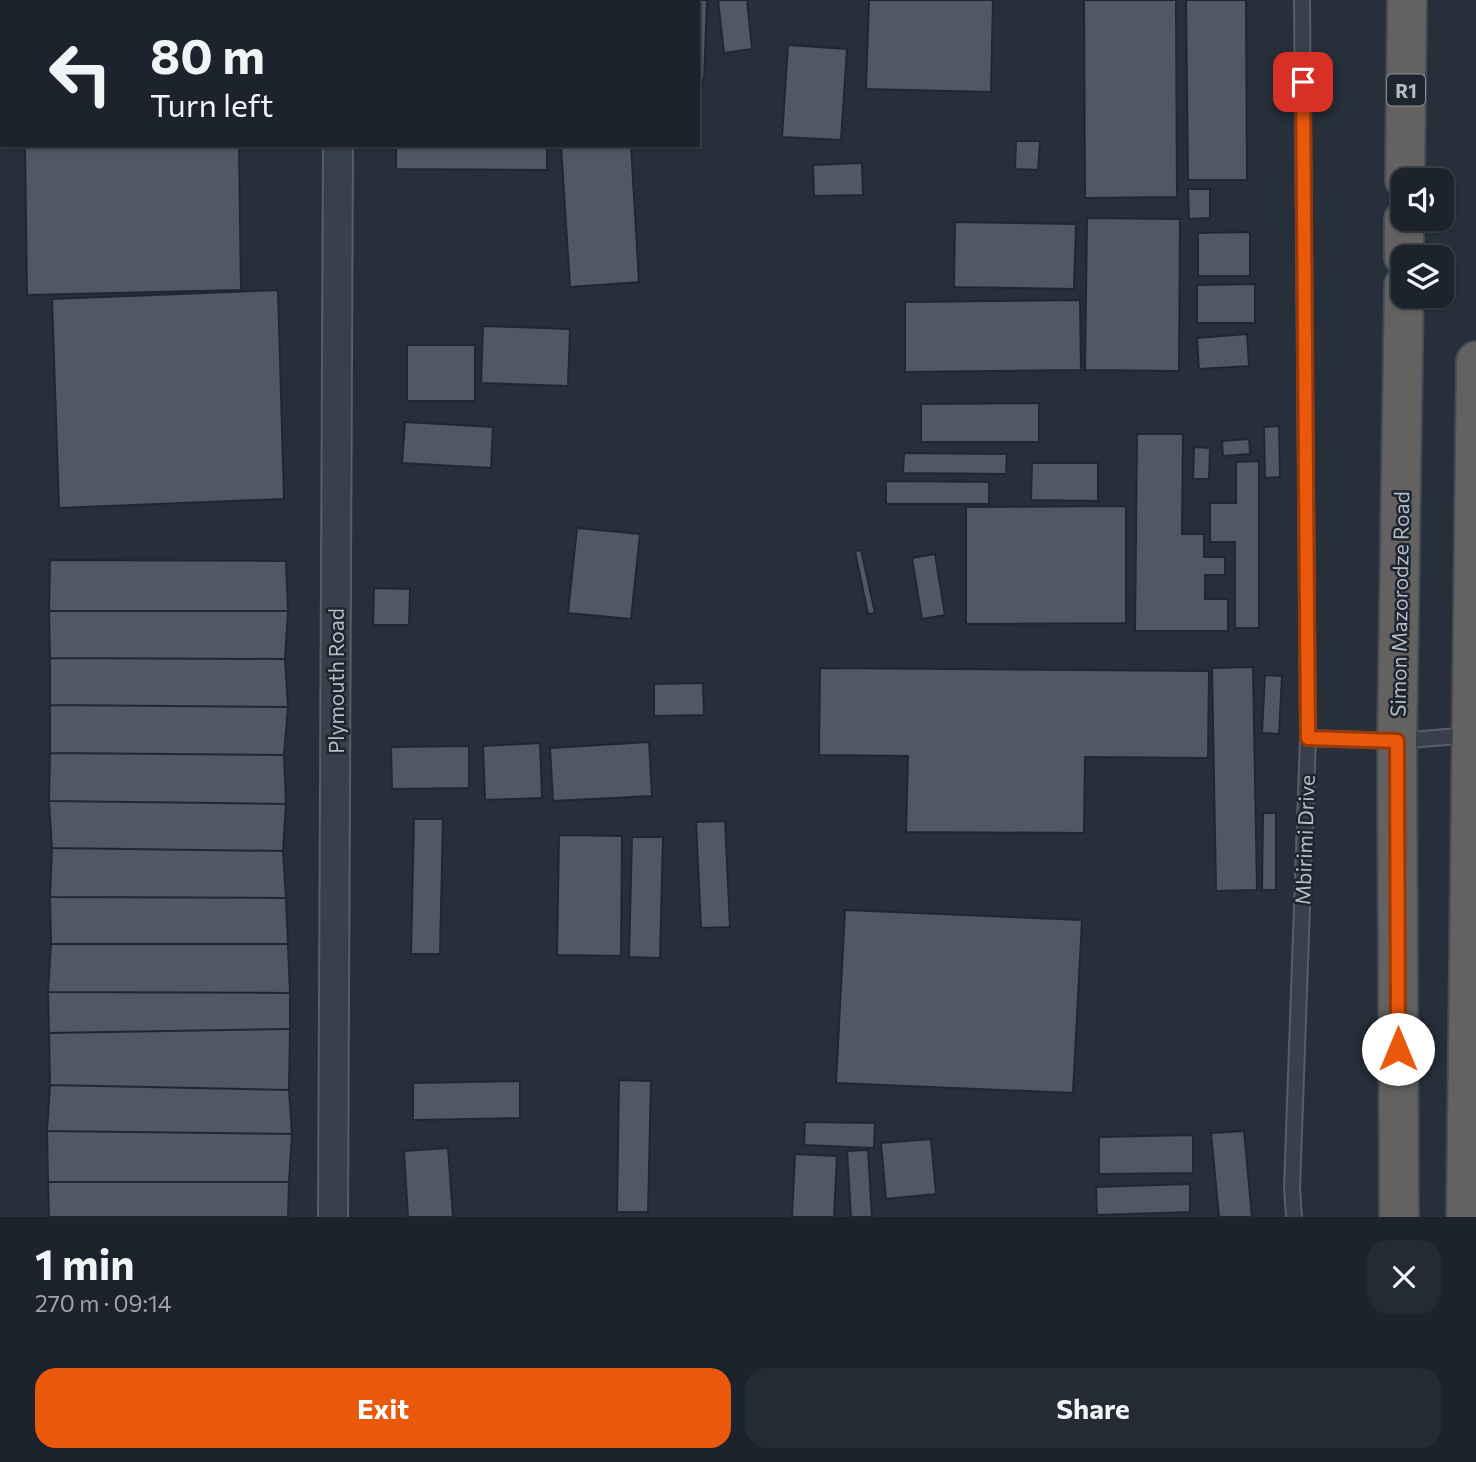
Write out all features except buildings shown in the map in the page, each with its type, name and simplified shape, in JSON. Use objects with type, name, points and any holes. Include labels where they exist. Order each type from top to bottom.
[{"type":"highway","name":"R1","points":[[1405,168],[1407,0]]},
{"type":"highway","name":"Simon Mazorodze Road","points":[[1399,1217],[1397,741],[1404,308]]},
{"type":"highway","points":[[1466,1217],[1474,735],[1476,361]]},
{"type":"street","name":"Plymouth Road","points":[[333,1217],[338,147]]},
{"type":"lane","name":"Mbirimi Drive","points":[[1294,1217],[1292,1188],[1308,738],[1302,0]]},
{"type":"lane","points":[[1308,738],[1397,741],[1474,735]]},
{"type":"route","points":[[1303,82],[1308,738],[1397,741],[1398,1049]]}]
